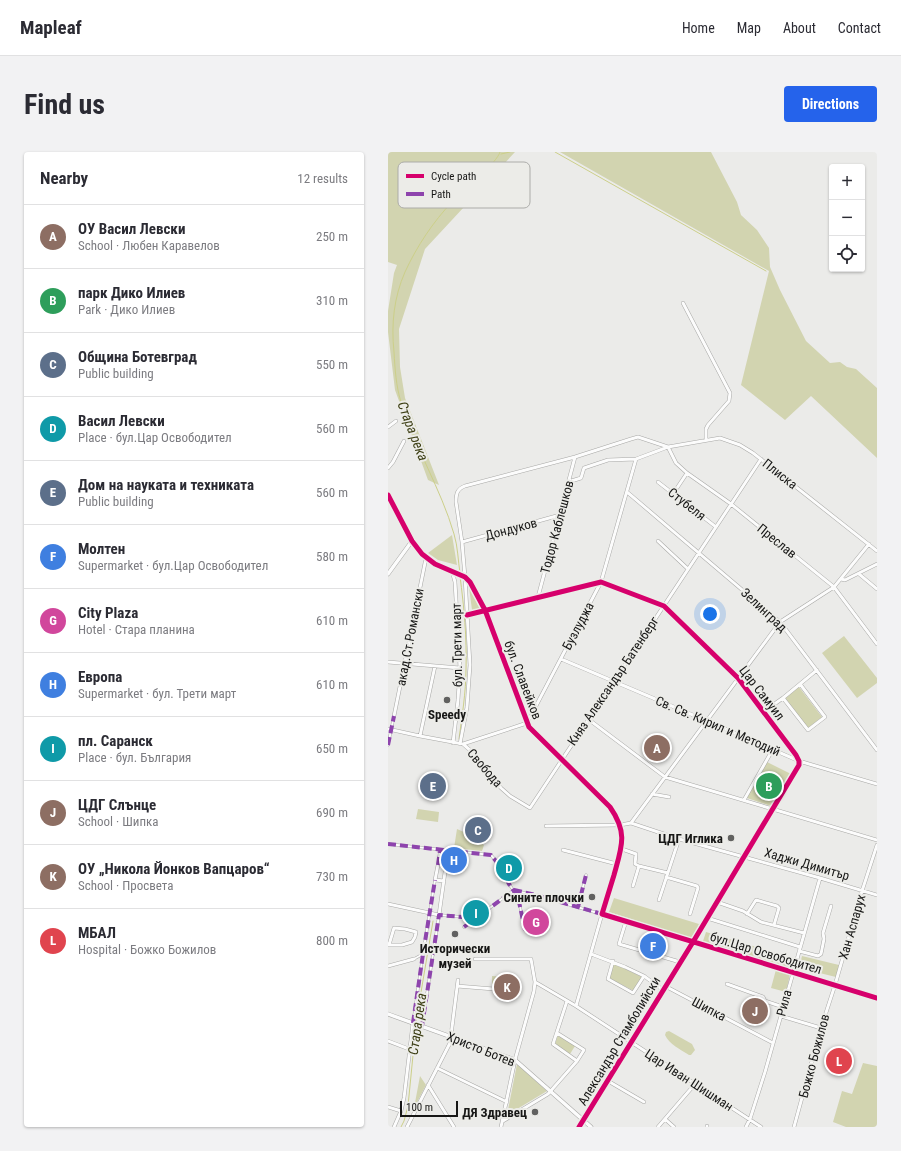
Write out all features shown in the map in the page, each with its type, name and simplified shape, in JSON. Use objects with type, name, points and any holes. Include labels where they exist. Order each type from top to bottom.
[{"type":"street","points":[[682,303],[730,391],[729,401],[706,429],[706,440]]},
{"type":"street","points":[[388,427],[396,421]]},
{"type":"street","points":[[575,457],[631,438],[660,443],[668,447]]},
{"type":"street","name":"Плиска","points":[[636,459],[668,447],[720,438],[740,445],[761,459],[877,551]]},
{"type":"street","points":[[388,468],[393,462],[404,441]]},
{"type":"street","name":"Преслав","points":[[668,447],[676,463],[687,473],[731,504],[834,587],[877,644]]},
{"type":"street","name":"Тодор Каблешков","points":[[538,598],[575,457]]},
{"type":"street","name":"бул. Трети март","points":[[462,744],[470,670],[468,615],[462,542],[456,496],[460,488],[465,486],[575,457]]},
{"type":"street","points":[[568,482],[580,478],[584,468],[608,460],[636,459]]},
{"type":"street","name":"Бузлуджа","points":[[527,723],[601,582],[636,459]]},
{"type":"street","name":"Княз Александър Батенберг","points":[[530,808],[761,459]]},
{"type":"street","points":[[673,494],[687,473]]},
{"type":"street","name":"Стубеля","points":[[658,482],[716,527]]},
{"type":"street","name":"Зелинград","points":[[627,492],[780,622],[877,750]]},
{"type":"street","points":[[388,495],[412,541],[426,558],[434,564],[464,576]]},
{"type":"street","name":"Дондуков","points":[[462,542],[560,515]]},
{"type":"street","points":[[388,574],[412,541]]},
{"type":"street","points":[[658,542],[688,569]]},
{"type":"street","points":[[631,823],[780,622],[834,587],[869,544]]},
{"type":"street","name":"акад.Ст.Романски","points":[[394,716],[426,558]]},
{"type":"street","points":[[841,579],[846,580],[877,564]]},
{"type":"street","name":"бул. Трети март","points":[[452,571],[455,582],[460,668],[453,743]]},
{"type":"street","points":[[859,574],[877,589]]},
{"type":"street","name":"бул. Славейков","points":[[464,576],[470,582],[485,610],[529,727],[610,807],[620,825],[622,849]]},
{"type":"street","points":[[468,615],[601,582]]},
{"type":"street","name":"Цар Самуил","points":[[601,582],[664,606],[738,678],[799,761]]},
{"type":"street","name":"Св. Св. Кирил и Методий","points":[[561,658],[799,761],[877,784]]},
{"type":"street","points":[[388,662],[460,668]]},
{"type":"street","points":[[420,736],[435,666]]},
{"type":"street","points":[[763,712],[783,698],[817,670]]},
{"type":"street","points":[[783,698],[808,730],[825,717],[800,684]]},
{"type":"street","points":[[388,746],[390,729],[394,716]]},
{"type":"street","points":[[588,719],[665,777],[877,840]]},
{"type":"street","points":[[462,744],[527,723]]},
{"type":"street","name":"Свобода","points":[[390,729],[462,744],[471,751],[501,788],[510,796],[530,808]]},
{"type":"street","points":[[744,800],[773,749]]},
{"type":"street","name":"Александър Стамболийски","points":[[579,1127],[744,858],[799,765],[799,761]]},
{"type":"street","points":[[652,794],[669,796]]},
{"type":"street","name":"Хаджи Димитър","points":[[546,826],[620,825],[631,823],[679,839],[877,895]]},
{"type":"street","points":[[659,900],[679,839]]},
{"type":"street","points":[[388,844],[491,855],[500,866],[518,897],[525,930]]},
{"type":"street","name":"Хан Аспарух","points":[[835,985],[877,845]]},
{"type":"street","points":[[576,1006],[622,849],[636,854],[635,864],[668,873]]},
{"type":"street","points":[[394,1127],[401,1111],[404,1098],[409,1049],[440,850]]},
{"type":"street","points":[[563,850],[617,864]]},
{"type":"street","points":[[421,1026],[448,851]]},
{"type":"street","points":[[438,865],[441,862],[445,863],[446,867]]},
{"type":"street","points":[[633,886],[639,866]]},
{"type":"street","points":[[578,907],[586,875]]},
{"type":"street","points":[[666,878],[697,886],[698,888],[690,914]]},
{"type":"street","name":"Рила","points":[[746,1127],[765,1072],[820,878]]},
{"type":"street","points":[[435,880],[444,880]]},
{"type":"street","points":[[464,927],[514,890]]},
{"type":"street","name":"бул.Цар Освободител","points":[[514,890],[626,921],[877,998]]},
{"type":"street","points":[[747,914],[756,900],[777,906],[779,908],[774,925]]},
{"type":"street","points":[[717,902],[747,914],[762,922],[804,933]]},
{"type":"street","points":[[388,904],[439,915],[475,918]]},
{"type":"street","name":"бул.Цар Освободител","points":[[707,918],[818,956],[821,954],[824,939],[823,934],[831,906]]},
{"type":"street","points":[[626,921],[619,944],[680,962]]},
{"type":"street","points":[[394,928],[416,932],[412,942],[402,945],[389,945],[394,928]]},
{"type":"street","points":[[388,966],[414,959],[423,954]]},
{"type":"street","points":[[591,954],[613,961],[644,976],[663,990]]},
{"type":"street","points":[[475,959],[531,959],[535,982],[534,991],[515,1060],[502,1127]]},
{"type":"street","points":[[613,961],[608,979],[633,993],[644,976]]},
{"type":"street","points":[[407,1127],[450,1043],[458,980]]},
{"type":"street","name":"Цар Иван Шишман","points":[[535,982],[576,1006],[761,1127]]},
{"type":"street","points":[[727,984],[763,997],[765,1001],[783,1007]]},
{"type":"street","name":"Божко Божилов","points":[[794,1127],[821,1028],[835,985]]},
{"type":"street","points":[[457,986],[506,990]]},
{"type":"street","name":"Шипка","points":[[665,986],[773,1043]]},
{"type":"street","points":[[567,1001],[552,1044],[577,1061]]},
{"type":"street","name":"Христо Ботев","points":[[388,1014],[515,1060],[591,1127]]},
{"type":"street","points":[[781,1016],[821,1028]]},
{"type":"street","points":[[503,1121],[548,1094],[577,1061],[584,1050],[557,1033]]},
{"type":"street","points":[[388,1041],[409,1049]]},
{"type":"street","points":[[437,1068],[507,1102]]},
{"type":"street","points":[[608,1081],[644,1102]]},
{"type":"street","points":[[658,1127],[695,1084]]},
{"type":"street","points":[[428,1085],[454,1127]]},
{"type":"street","points":[[388,1107],[401,1111]]},
{"type":"street","points":[[665,1119],[674,1127]]},
{"type":"green space","points":[[388,152],[515,152],[506,162],[398,162],[398,208],[463,208],[425,249],[399,329],[400,367],[405,398],[439,485],[428,480],[395,390],[388,332],[388,311],[394,273],[397,265],[388,262]]},
{"type":"green space","points":[[560,152],[711,152],[737,202],[741,215],[757,230],[769,248],[770,267],[806,341],[830,363],[840,362],[847,367],[856,369],[877,388],[877,458],[811,396],[785,420],[741,385],[769,271]]},
{"type":"green space","points":[[452,535],[457,565],[438,560],[428,553]]},
{"type":"green space","points":[[469,587],[472,592],[480,609],[472,610]]},
{"type":"green space","points":[[844,636],[877,678],[877,683],[857,698],[822,653]]},
{"type":"green space","points":[[799,687],[822,717],[808,728],[785,698]]},
{"type":"green space","points":[[767,762],[791,774],[771,806],[747,798]]},
{"type":"green space","points":[[418,809],[439,812],[438,822],[416,819]]},
{"type":"green space","points":[[457,829],[484,845],[482,851],[454,848]]},
{"type":"green space","points":[[614,898],[699,924],[694,939],[609,912]]},
{"type":"green space","points":[[706,932],[794,958],[791,968],[703,941]]},
{"type":"green space","points":[[802,956],[839,965],[836,977],[799,968]]},
{"type":"green space","points":[[613,963],[642,977],[634,991],[609,978]]},
{"type":"green space","points":[[777,966],[791,970],[786,992],[771,988]]},
{"type":"green space","points":[[492,976],[507,977],[507,985],[492,984]]},
{"type":"green space","points":[[669,1031],[692,1044],[695,1050],[691,1055],[679,1049],[669,1041],[665,1035],[666,1032]]},
{"type":"green space","points":[[558,1035],[575,1046],[570,1054],[555,1044]]},
{"type":"green space","points":[[863,1063],[877,1066],[877,1127],[846,1127],[833,1122],[842,1091],[852,1094]]},
{"type":"green space","points":[[517,1064],[547,1091],[507,1115]]},
{"type":"green space","points":[[420,1076],[426,1085],[414,1108]]},
{"type":"waterway","name":"Стара река","points":[[494,162],[500,152]]},
{"type":"waterway","points":[[501,154],[510,152]]},
{"type":"waterway","points":[[555,152],[766,271]]},
{"type":"waterway","name":"Стара река","points":[[447,208],[420,244],[401,281],[394,311],[393,342],[399,396],[413,436],[449,517],[457,549],[460,573]]},
{"type":"waterway","name":"Стара река","points":[[459,739],[466,678],[465,622],[460,576]]},
{"type":"waterway","name":"Стара река","points":[[416,1022],[433,921]]},
{"type":"waterway","name":"Стара река","points":[[401,1127],[408,1106],[416,1025]]},
{"type":"marked path","points":[[388,745],[394,716]]},
{"type":"marked path","points":[[388,844],[491,855],[500,866],[509,884],[518,897],[525,930]]},
{"type":"marked path","points":[[438,865],[440,850]]},
{"type":"marked path","points":[[446,867],[448,851]]},
{"type":"marked path","points":[[578,907],[586,875]]},
{"type":"marked path","points":[[413,1023],[435,880]]},
{"type":"marked path","points":[[514,890],[602,914]]},
{"type":"marked path","points":[[464,927],[514,890]]},
{"type":"marked path","points":[[422,1026],[439,915],[475,918]]},
{"type":"cycle path","points":[[388,495],[412,541],[422,554],[435,564],[465,577],[470,582],[485,610],[529,727],[610,807],[616,816],[621,832],[621,848],[602,914],[877,998]]},
{"type":"cycle path","points":[[467,615],[601,582],[664,606],[738,678],[799,761],[799,765],[693,942],[579,1127]]},
{"type":"place","name":"Speedy","points":[[447,700]]},
{"type":"place","name":"ОУ Васил Левски","points":[[657,748]]},
{"type":"place","name":"Дом на науката и техниката","points":[[433,786]]},
{"type":"place","name":"парк Дико Илиев","points":[[769,786]]},
{"type":"place","name":"Община Ботевград","points":[[478,830]]},
{"type":"place","name":"ЦДГ Иглика","points":[[731,838]]},
{"type":"place","name":"Европа","points":[[454,860]]},
{"type":"place","name":"Васил Левски","points":[[509,868]]},
{"type":"place","name":"Сините плочки","points":[[592,897]]},
{"type":"place","name":"пл. Саранск","points":[[476,913]]},
{"type":"place","name":"City Plaza","points":[[536,922]]},
{"type":"place","name":"Исторически музей","points":[[455,934]]},
{"type":"place","name":"Молтен","points":[[653,946]]},
{"type":"place","name":"ОУ „Никола Йонков Вапцаров“","points":[[507,987]]},
{"type":"place","name":"ЦДГ Слънце","points":[[755,1011]]},
{"type":"place","name":"МБАЛ","points":[[839,1061]]},
{"type":"place","name":"ДЯ Здравец","points":[[535,1112]]}]
